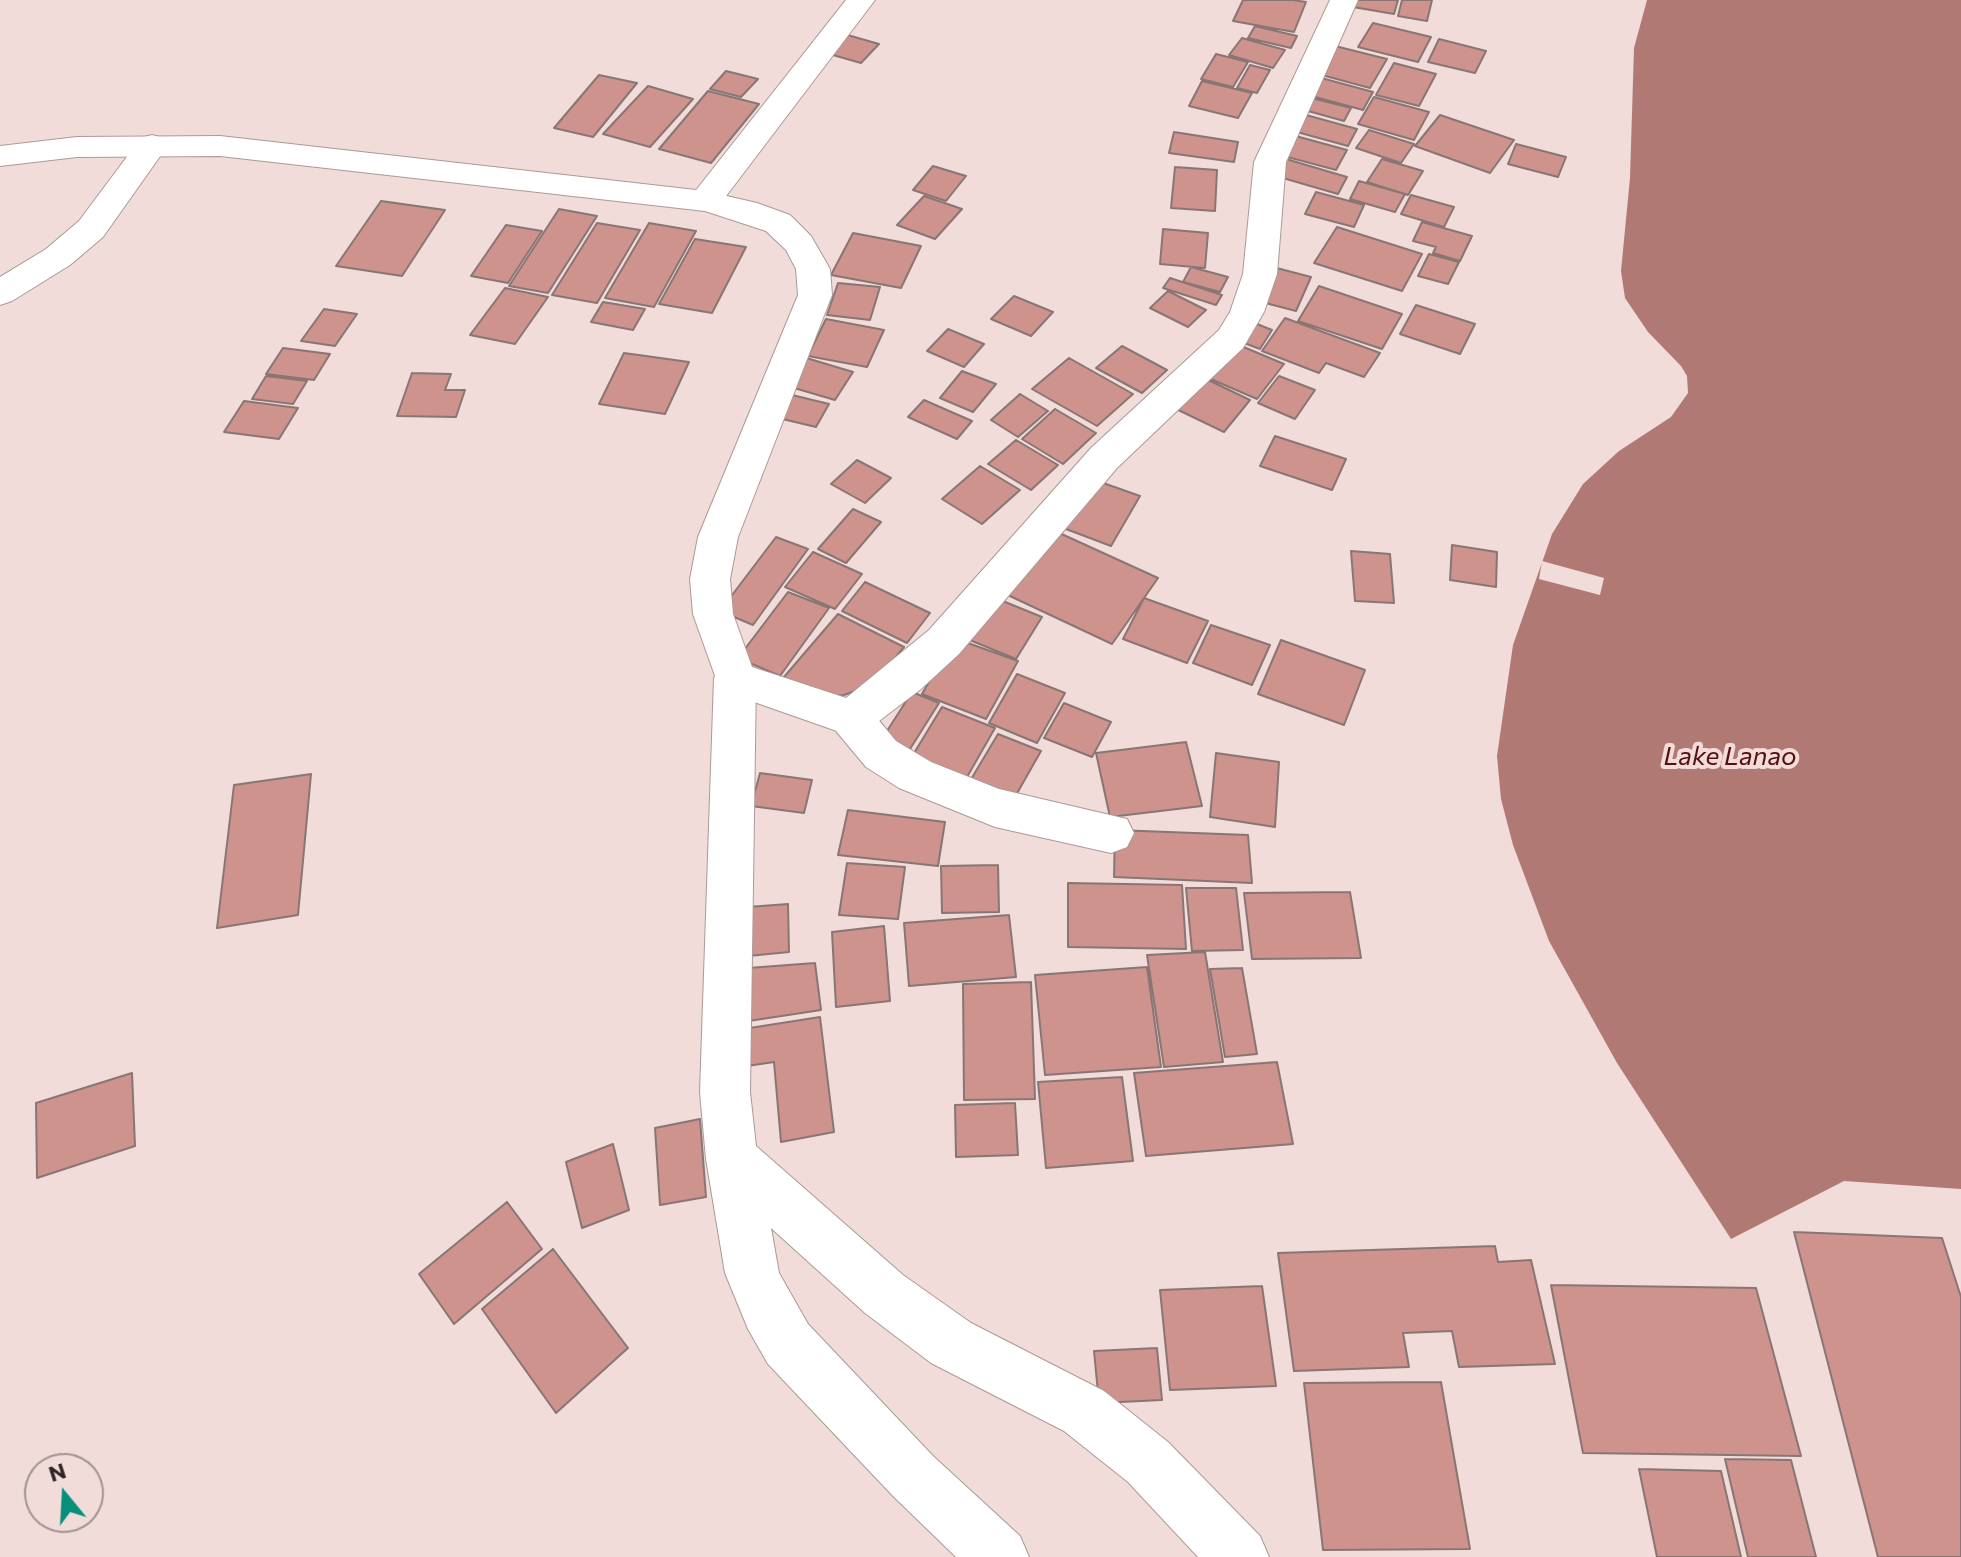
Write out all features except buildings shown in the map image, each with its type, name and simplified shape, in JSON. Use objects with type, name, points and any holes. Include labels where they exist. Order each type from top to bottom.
[{"type":"street","points":[[705,201],[861,0]]},
{"type":"street","points":[[851,718],[906,677],[944,642],[1104,458],[1231,339],[1247,312],[1260,274],[1270,162],[1344,0]]},
{"type":"street","points":[[0,293],[58,257],[91,229],[152,145]]},
{"type":"street","points":[[0,156],[77,147],[220,146],[705,201],[745,210],[778,223],[799,244],[813,269],[815,295],[715,551],[710,579],[713,614],[735,678],[725,1092],[732,1159],[752,1273],[767,1310],[788,1344],[913,1476],[999,1557]]},
{"type":"street","points":[[735,678],[851,718],[881,754],[915,775],[995,808],[1111,833]]},
{"type":"street","points":[[732,1159],[884,1294],[951,1343],[1084,1411],[1148,1462],[1239,1557]]},
{"type":"water","name":"Lake Lanao","points":[[1647,0],[1961,0],[1961,1189],[1844,1181],[1731,1239],[1617,1063],[1549,941],[1513,845],[1501,799],[1497,756],[1513,645],[1552,534],[1583,484],[1619,451],[1671,417],[1688,393],[1687,376],[1681,366],[1648,332],[1625,298],[1621,271],[1630,178],[1634,48]]},
{"type":"pier","points":[[1542,561],[1604,578],[1600,595],[1539,579]]}]
